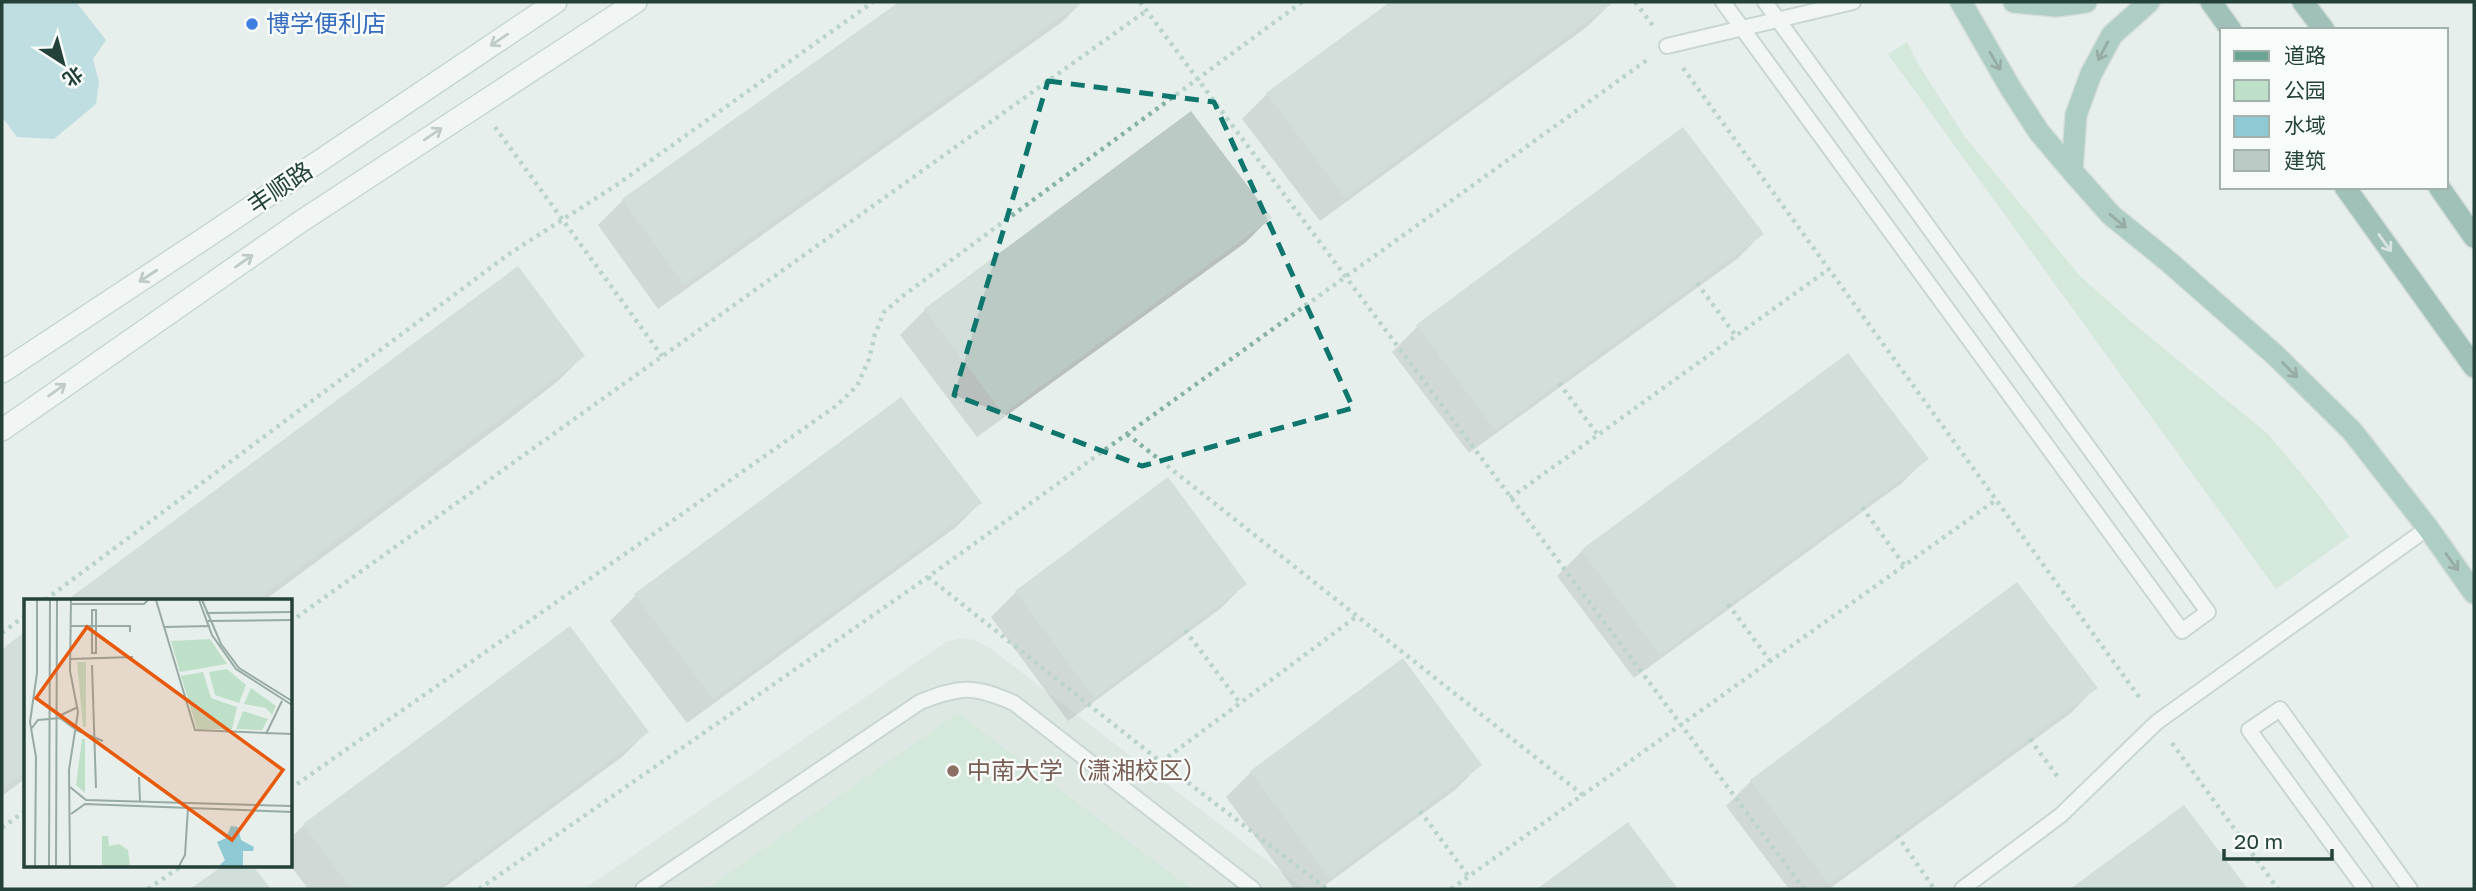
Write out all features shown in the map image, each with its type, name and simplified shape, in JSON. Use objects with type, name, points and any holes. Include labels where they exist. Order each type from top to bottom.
[{"type":"highway","points":[[2304,2],[2323,28]]},
{"type":"highway","points":[[2213,4],[2230,28]]},
{"type":"highway","points":[[2345,189],[2474,367]]},
{"type":"highway","points":[[2440,189],[2474,237]]},
{"type":"main road","name":"丰顺路","points":[[2,372],[556,2]]},
{"type":"main road","points":[[2,430],[300,222],[636,2]]},
{"type":"main road","points":[[1961,2],[2039,132],[2072,171],[2111,215],[2275,355],[2352,431],[2428,528],[2474,593]]},
{"type":"main road","points":[[2014,2],[2056,6],[2086,2]]},
{"type":"main road","points":[[2072,171],[2076,115],[2091,74],[2112,36],[2149,2]]},
{"type":"lane","points":[[1723,2],[2182,631],[2208,612],[1765,2]]},
{"type":"lane","points":[[1667,46],[1853,2]]},
{"type":"lane","points":[[1962,889],[2061,815],[2157,722],[2428,528]]},
{"type":"lane","points":[[643,889],[920,702],[949,691],[967,688],[990,692],[1014,703],[1253,889]]},
{"type":"lane","points":[[2365,889],[2249,730],[2280,709],[2410,889]]},
{"type":"path","points":[[46,599],[509,254],[626,178],[873,2]]},
{"type":"path","points":[[1140,2],[1804,889]]},
{"type":"path","points":[[292,788],[836,406],[857,386],[884,312],[1302,2]]},
{"type":"path","points":[[1635,2],[2278,889]]},
{"type":"path","points":[[292,621],[1146,11]]},
{"type":"path","points":[[479,889],[928,577],[1667,46]]},
{"type":"path","points":[[479,104],[662,356]]},
{"type":"path","points":[[1510,498],[1829,269]]},
{"type":"path","points":[[1697,283],[1736,336]]},
{"type":"path","points":[[1559,383],[1598,435]]},
{"type":"path","points":[[1127,434],[1583,795]]},
{"type":"path","points":[[1451,889],[1996,500]]},
{"type":"path","points":[[1862,507],[1903,565]]},
{"type":"path","points":[[928,577],[1161,762],[1327,889]]},
{"type":"path","points":[[1728,604],[1770,662]]},
{"type":"path","points":[[2,633],[24,616]]},
{"type":"path","points":[[1161,762],[1357,616]]},
{"type":"path","points":[[1185,631],[1240,703]]},
{"type":"path","points":[[2030,738],[2067,789]]},
{"type":"path","points":[[1420,811],[1469,877]]},
{"type":"path","points":[[2,828],[24,812]]},
{"type":"path","points":[[1897,835],[1933,887]]},
{"type":"path","points":[[148,889],[182,866]]},
{"type":"highlighted area","points":[[1048,81],[1214,102],[1353,408],[1142,466],[954,395]]},
{"type":"shaded area","name":"中南大学（潇湘校区）","points":[[961,638],[975,640],[990,648],[1304,889],[584,889],[946,642]]},
{"type":"green space","points":[[1907,42],[1965,137],[2080,276],[2129,320],[2268,434],[2318,494],[2349,537],[2276,589],[1888,54]]},
{"type":"green space","points":[[958,713],[1192,889],[706,889]]},
{"type":"water","points":[[2,2],[76,2],[106,40],[93,59],[99,82],[96,104],[54,139],[17,137],[2,117]]},
{"type":"building","points":[[899,2],[1082,2],[684,285],[622,199]]},
{"type":"building","points":[[1390,2],[1614,2],[1345,198],[1266,93]]},
{"type":"building","points":[[1191,111],[1272,218],[1003,414],[924,309]]},
{"type":"building","points":[[1683,127],[1764,234],[1495,430],[1416,325]]},
{"type":"building","points":[[518,266],[585,356],[258,599],[68,599]]},
{"type":"building","points":[[1848,353],[1929,459],[1660,655],[1581,550]]},
{"type":"building","points":[[901,397],[982,503],[713,699],[634,594]]},
{"type":"building","points":[[1168,477],[1247,584],[1094,698],[1015,591]]},
{"type":"building","points":[[2017,582],[2098,688],[1829,885],[1750,780]]},
{"type":"building","points":[[570,626],[649,732],[436,889],[351,889],[303,824]]},
{"type":"building","points":[[24,632],[24,773],[2,790],[2,649]]},
{"type":"building","points":[[1403,658],[1482,765],[1329,878],[1250,771]]},
{"type":"building","points":[[2184,805],[2248,889],[2070,889]]},
{"type":"building","points":[[1628,822],[1678,889],[1537,889]]},
{"type":"building","points":[[223,866],[253,866],[271,889],[190,889]]},
{"type":"place","name":"博学便利店","points":[[252,24]]},
{"type":"place","name":"中南大学（潇湘校区）","points":[[953,771]]}]
